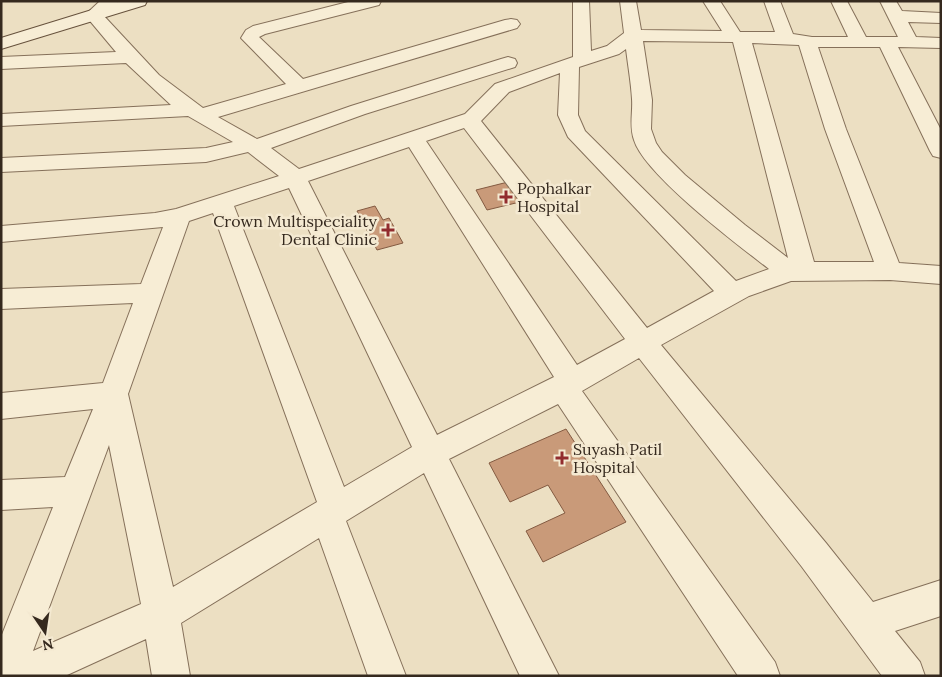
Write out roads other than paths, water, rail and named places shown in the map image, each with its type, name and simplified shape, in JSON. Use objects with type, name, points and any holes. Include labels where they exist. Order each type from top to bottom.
[{"type":"street","points":[[1,44],[103,8],[139,1]]},
{"type":"street","points":[[299,86],[250,38],[252,34],[267,28],[373,1]]},
{"type":"street","points":[[580,1],[576,62],[568,115],[575,133],[732,293]]},
{"type":"street","points":[[628,1],[642,100],[641,129],[645,143],[654,157],[677,180],[736,231],[797,272]]},
{"type":"street","points":[[711,1],[738,37],[797,272]]},
{"type":"street","points":[[772,1],[786,38]]},
{"type":"street","points":[[840,1],[860,42]]},
{"type":"street","points":[[103,8],[129,57],[162,87],[197,113],[253,146],[285,168],[295,178],[540,676]]},
{"type":"street","points":[[892,9],[941,18]]},
{"type":"street","points":[[892,9],[910,42]]},
{"type":"street","points":[[1,120],[197,113],[299,86],[512,17],[507,86]]},
{"type":"street","points":[[1,234],[154,221],[180,216],[469,120],[502,88],[613,50],[633,35],[786,38],[807,42],[941,43]]},
{"type":"street","points":[[807,42],[846,160],[890,272]]},
{"type":"street","points":[[886,42],[941,151]]},
{"type":"street","points":[[1,63],[129,57]]},
{"type":"street","points":[[1,165],[206,155],[253,146],[358,110],[508,63]]},
{"type":"street","points":[[469,120],[644,344],[814,555],[906,676]]},
{"type":"street","points":[[414,138],[568,385],[761,676]]},
{"type":"street","points":[[221,203],[332,512],[387,676]]},
{"type":"street","points":[[5,676],[180,216]]},
{"type":"street","points":[[35,673],[161,614],[430,452],[568,385],[732,293],[797,272],[890,272],[941,275]]},
{"type":"street","points":[[1,300],[151,294]]},
{"type":"street","points":[[1,406],[113,394]]},
{"type":"street","points":[[113,394],[161,614],[171,676]]},
{"type":"street","points":[[1,495],[76,491]]},
{"type":"street","points":[[866,622],[941,598]]},
{"type":"place","name":"Pophalkar Hospital","points":[[506,197]]},
{"type":"place","name":"Crown Multispeciality Dental Clinic","points":[[388,230]]},
{"type":"place","name":"Suyash Patil Hospital","points":[[562,458]]}]
